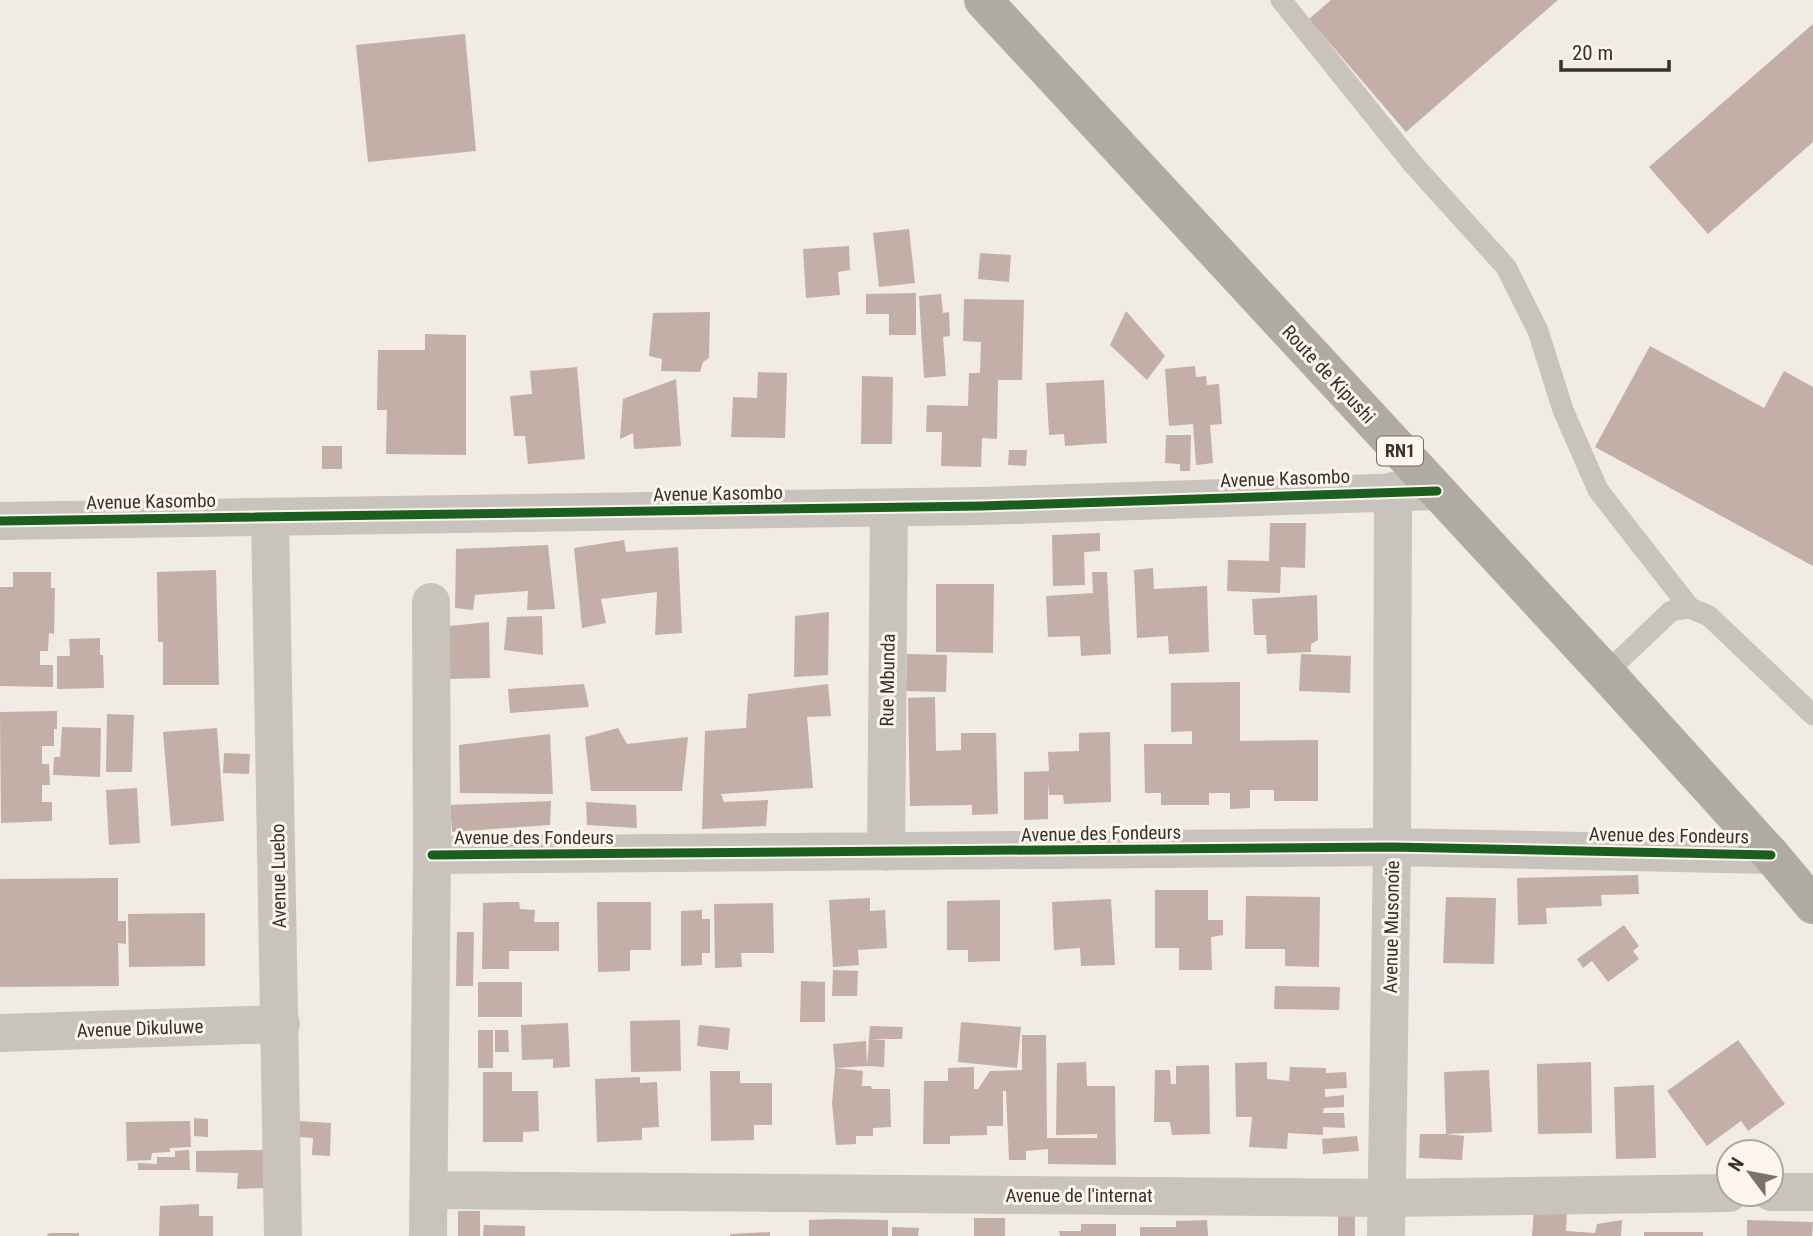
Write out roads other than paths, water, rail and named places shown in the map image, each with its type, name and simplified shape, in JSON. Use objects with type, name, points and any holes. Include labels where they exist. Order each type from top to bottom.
[{"type":"highway","name":"Route de Kipushi","points":[[983,0],[1606,673],[1813,905]]},
{"type":"street","name":"Avenue Musonoïe","points":[[1386,1236],[1392,847],[1393,491]]},
{"type":"street","name":"Avenue Kasombo","points":[[0,521],[889,508],[1437,491]]},
{"type":"street","name":"Rue Mbunda","points":[[886,852],[889,508]]},
{"type":"street","name":"Avenue Luebo","points":[[270,517],[283,1236]]},
{"type":"street","points":[[428,1236],[432,855],[431,602]]},
{"type":"street","name":"Avenue des Fondeurs","points":[[432,855],[1392,847],[1771,855]]},
{"type":"street","name":"Avenue Dikuluwe","points":[[0,1033],[281,1024]]},
{"type":"street","name":"Avenue de l'internat","points":[[429,1189],[1386,1198],[1715,1193]]},
{"type":"street","points":[[1785,1192],[1813,1192]]},
{"type":"lane","points":[[1281,0],[1412,163],[1506,267],[1538,331],[1563,410],[1598,490],[1690,608],[1709,616],[1813,715]]},
{"type":"lane","points":[[1606,673],[1671,611],[1690,608]]}]
